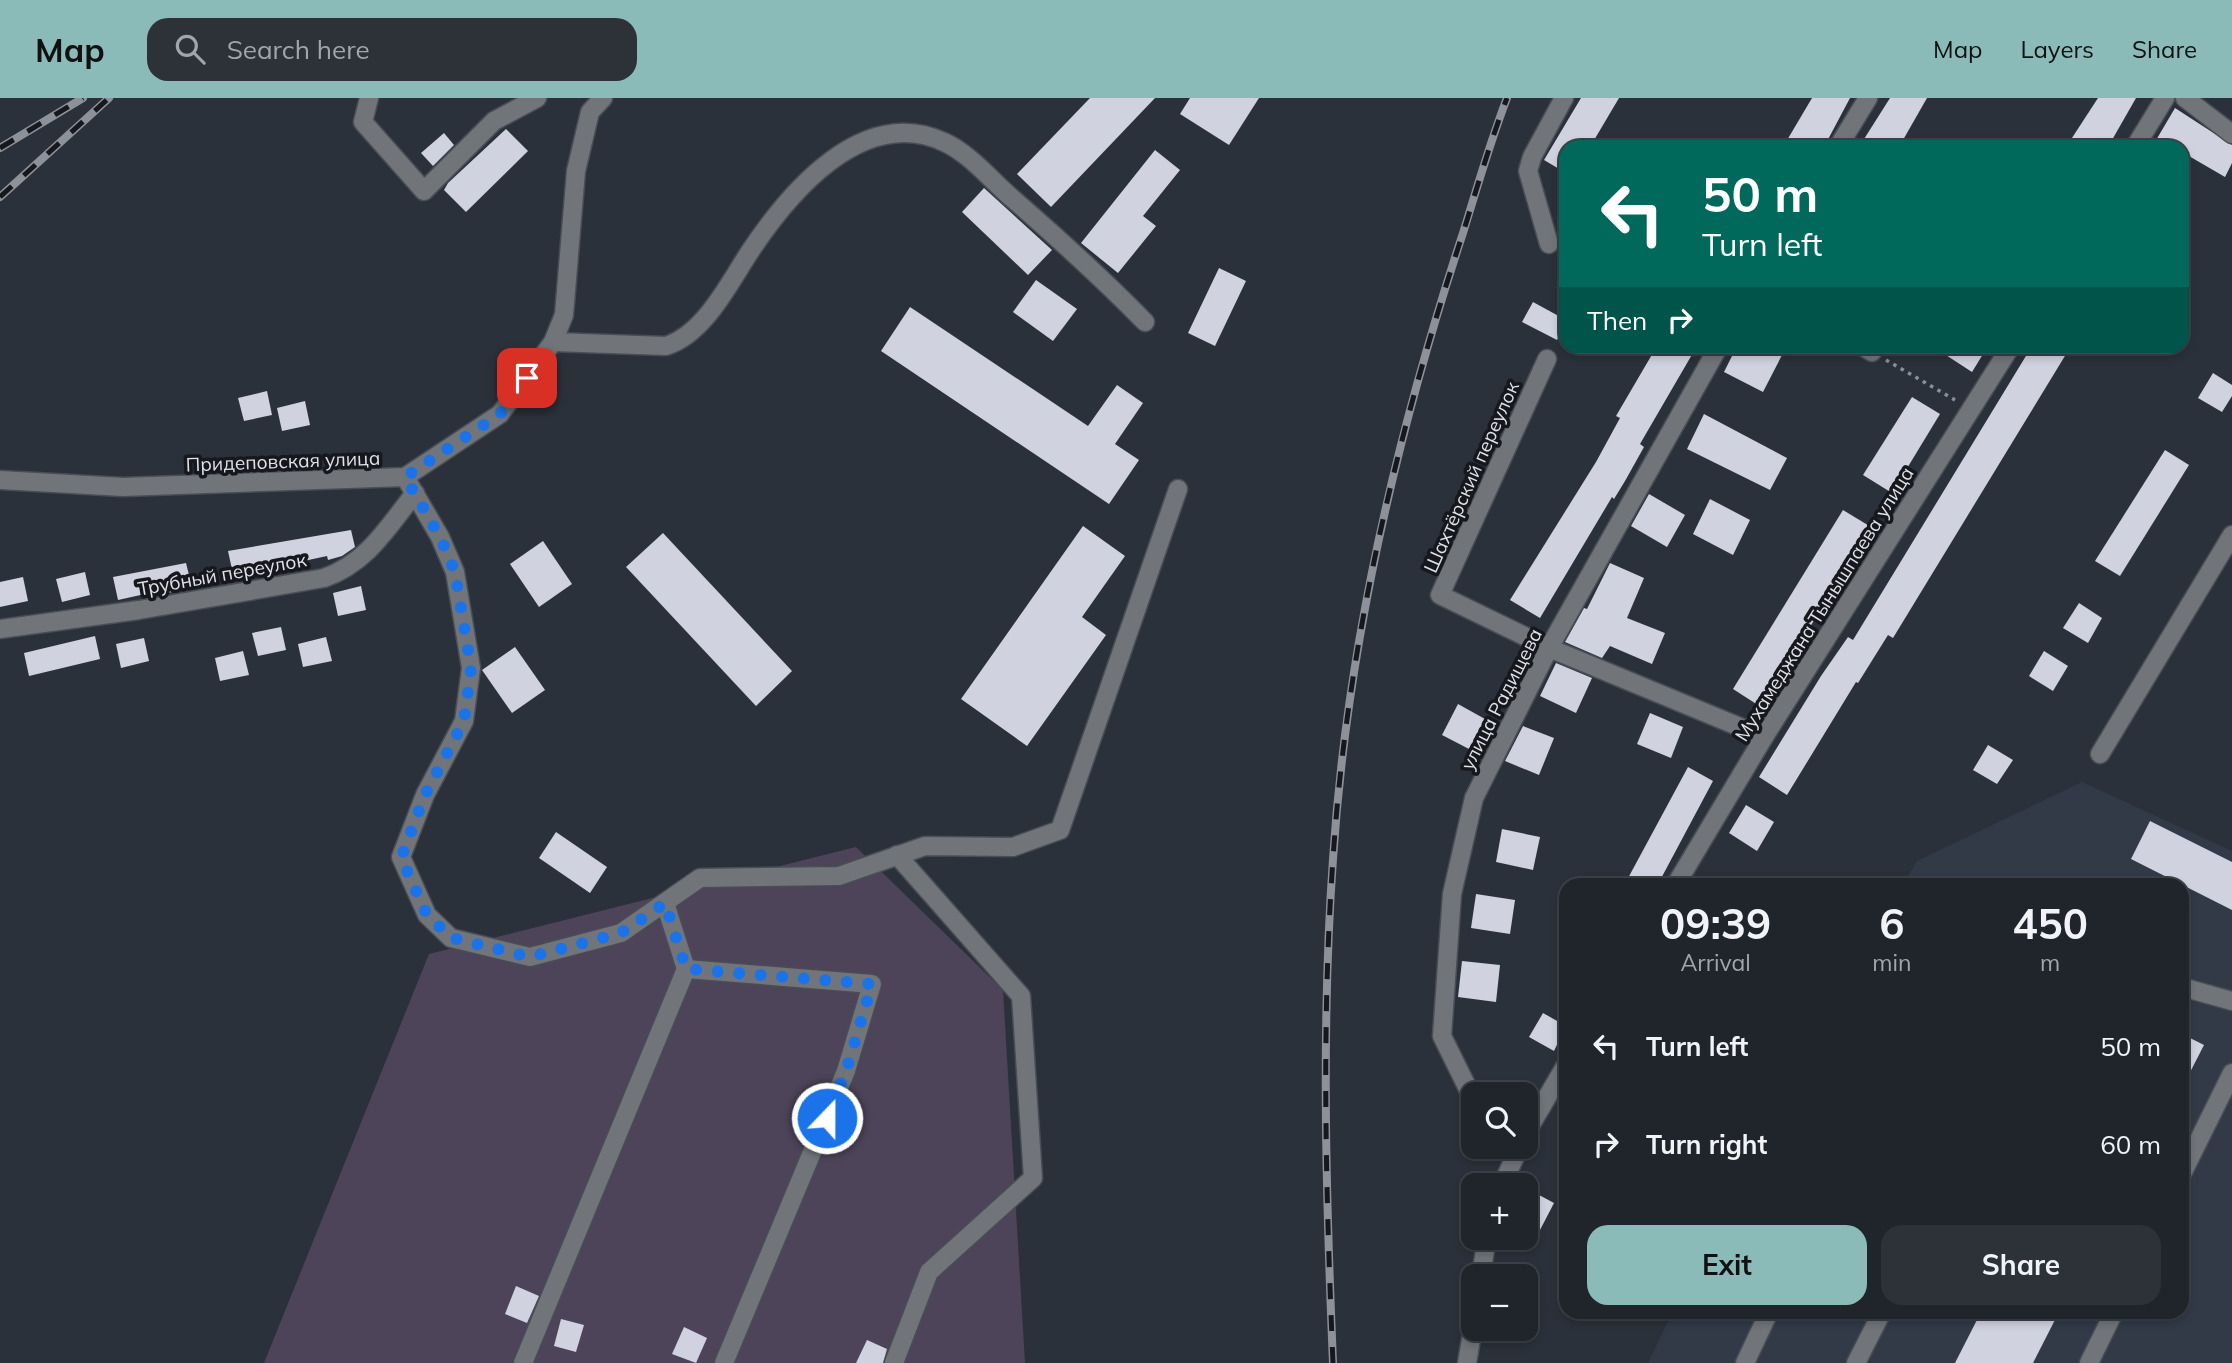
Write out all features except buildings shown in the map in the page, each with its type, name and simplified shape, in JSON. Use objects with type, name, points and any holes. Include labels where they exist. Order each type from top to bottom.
[{"type":"street","points":[[369,98],[363,122],[424,191],[494,121],[529,100]]},
{"type":"street","points":[[1549,244],[1528,171],[1532,157],[1564,98]]},
{"type":"street","points":[[1842,140],[1868,98]]},
{"type":"street","points":[[2139,140],[2165,98]]},
{"type":"street","points":[[2185,98],[2232,134]]},
{"type":"street","name":"Придеповская улица","points":[[0,480],[123,487],[410,485],[500,414],[553,342],[564,315],[576,171],[590,112],[597,100]]},
{"type":"street","points":[[553,342],[666,346],[682,340],[728,285],[768,225],[822,165],[852,147],[878,137],[915,134],[944,142],[973,164],[1057,237],[1146,322]]},
{"type":"street","name":"улица Радищева","points":[[1465,1082],[1442,1036],[1452,894],[1474,798],[1549,648],[1714,354]]},
{"type":"street","name":"Мухамеджана Тынышпаева улица","points":[[1680,878],[1765,737],[2006,354]]},
{"type":"street","name":"Шахтёрский переулок","points":[[1547,359],[1440,595],[1549,648],[1765,737]]},
{"type":"street","points":[[410,485],[455,572],[471,668],[464,721],[425,795],[401,858],[427,915],[452,938],[530,957],[621,933],[700,878],[839,876],[925,846],[1013,847],[1060,830],[1178,489]]},
{"type":"street","name":"Трубный переулок","points":[[0,629],[139,610],[324,578],[347,570],[366,555],[410,485]]},
{"type":"street","points":[[2100,754],[2232,535]]},
{"type":"street","points":[[894,1363],[929,1272],[1032,1178],[1021,996],[897,855]]},
{"type":"street","points":[[523,1363],[686,969],[665,903]]},
{"type":"street","points":[[686,969],[872,984],[841,1083],[724,1363]]},
{"type":"street","points":[[2189,989],[2232,1001]]},
{"type":"street","points":[[2189,1160],[2232,1073]]},
{"type":"street","points":[[1538,1113],[1559,1077]]},
{"type":"street","points":[[1745,1363],[1766,1319]]},
{"type":"street","points":[[1856,1363],[1878,1319]]},
{"type":"street","points":[[2089,1363],[2111,1319]]},
{"type":"street","points":[[1467,1363],[1471,1341]]},
{"type":"path","points":[[1876,354],[1972,409]]},
{"type":"shaded area","points":[[2082,782],[2232,851],[2232,1363],[1648,1363],[1669,1319],[2189,1319],[2189,878],[1907,878],[1917,861]]},
{"type":"shaded area","points":[[856,847],[1003,990],[1025,1363],[264,1363],[429,954]]},
{"type":"railway","points":[[0,148],[83,98]]},
{"type":"railway","points":[[0,197],[109,98]]},
{"type":"railway","points":[[1333,1363],[1327,1174],[1327,985],[1333,859],[1350,699],[1378,542],[1416,386],[1507,98]]},
{"type":"route","points":[[527,378],[500,414],[405,477],[440,537],[455,572],[471,668],[464,721],[408,832],[401,858],[412,887],[427,915],[452,938],[530,957],[621,933],[665,903],[686,969],[872,984],[846,1071],[827,1118]]}]
